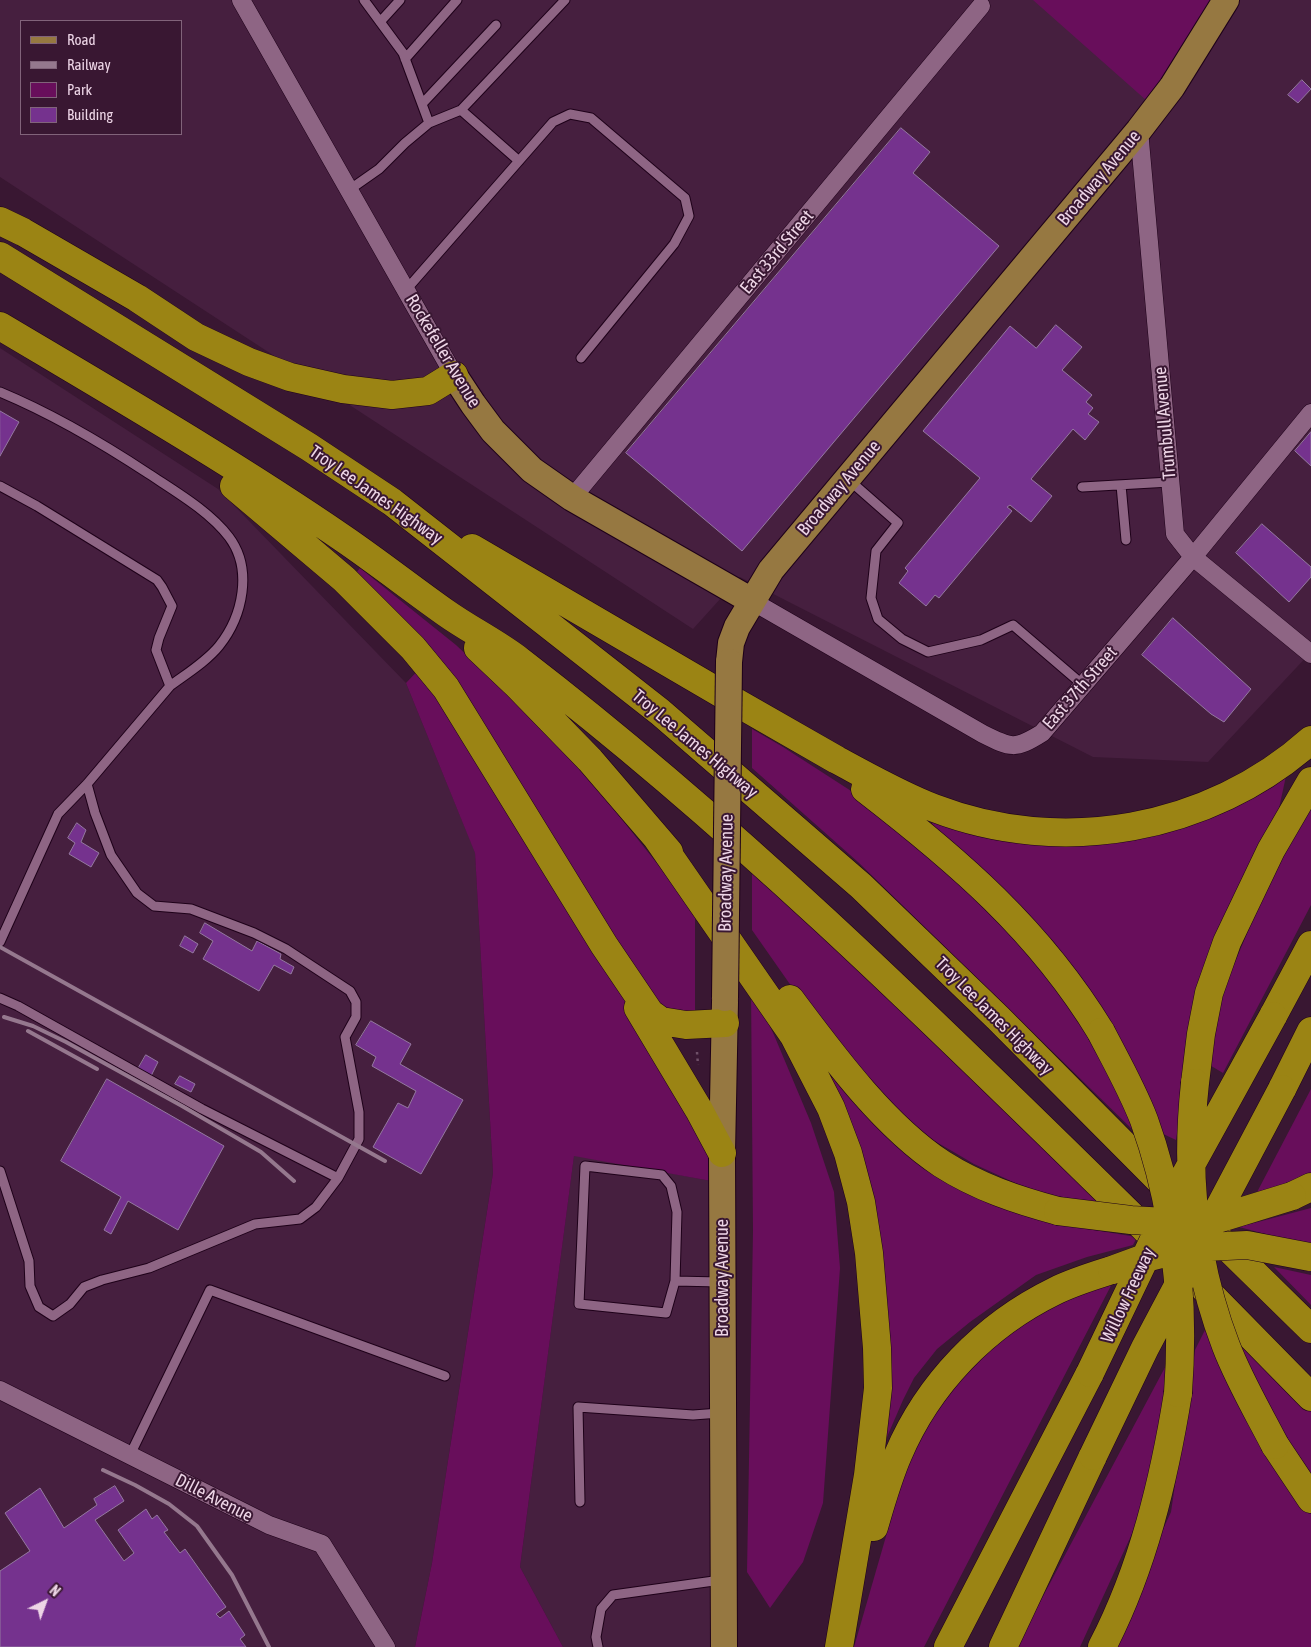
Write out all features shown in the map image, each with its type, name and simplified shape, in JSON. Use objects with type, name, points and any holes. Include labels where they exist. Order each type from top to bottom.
[{"type":"highway","points":[[0,221],[23,232],[137,298],[196,337],[249,362],[290,377],[353,391],[392,395],[428,391],[454,375]]},
{"type":"highway","name":"Troy Lee James Highway","points":[[0,256],[309,447],[392,502],[660,712],[861,886],[998,1018],[1109,1131],[1311,1329]]},
{"type":"highway","points":[[0,326],[139,410],[345,540],[449,615],[484,654],[516,671],[636,754],[785,883],[872,963],[1164,1248],[1311,1397]]},
{"type":"highway","points":[[139,410],[264,510],[344,579],[413,648],[446,688],[604,945],[650,1012],[661,1021],[686,1025],[725,1011]]},
{"type":"highway","points":[[392,502],[761,717],[887,787],[932,808],[968,820],[1025,831],[1092,832],[1136,826],[1197,810],[1228,797],[1259,779],[1311,740]]},
{"type":"highway","points":[[516,671],[753,950],[823,1044],[882,1113],[942,1164],[974,1181],[1009,1196],[1058,1211],[1130,1220],[1201,1224],[1301,1192]]},
{"type":"highway","points":[[761,717],[865,789],[927,837],[971,875],[1039,944],[1067,980],[1101,1032],[1127,1081],[1143,1119],[1159,1168],[1170,1212],[1178,1270],[1181,1346],[1178,1393],[1172,1435],[1154,1512],[1126,1593],[1102,1647]]},
{"type":"highway","points":[[1311,781],[1271,850],[1227,942],[1209,993],[1194,1083],[1190,1190],[1204,1273],[1226,1346],[1245,1390],[1275,1445],[1311,1498]]},
{"type":"highway","points":[[657,838],[794,1036],[831,1108],[848,1153],[861,1202],[869,1253],[878,1388],[868,1475],[852,1559],[840,1641]]},
{"type":"highway","points":[[604,945],[643,1018],[699,1110],[722,1152]]},
{"type":"highway","name":"Willow Freeway","points":[[948,1647],[1090,1374],[1181,1183],[1311,945]]},
{"type":"highway","points":[[1003,1647],[1146,1348],[1311,1031]]},
{"type":"highway","points":[[840,1641],[886,1485],[916,1419],[938,1386],[956,1365],[1005,1320],[1029,1304],[1056,1290],[1142,1259],[1185,1248],[1247,1245],[1310,1257]]},
{"type":"main road","name":"Broadway Avenue","points":[[724,1647],[722,1152],[728,662],[731,643],[737,628],[771,570],[1139,130],[1172,86],[1226,0]]},
{"type":"main road","name":"Rockefeller Avenue","points":[[454,375],[493,430],[532,470],[572,498],[752,601]]},
{"type":"street","name":"Rockefeller Avenue","points":[[241,0],[454,375]]},
{"type":"street","name":"East 33rd Street","points":[[572,498],[981,6]]},
{"type":"street","name":"Trumbull Avenue","points":[[1139,130],[1175,534],[1193,557],[1311,654]]},
{"type":"street","name":"East 37th Street","points":[[752,601],[1000,743],[1012,746],[1025,743],[1042,732],[1083,685],[1193,557],[1311,413]]},
{"type":"street","name":"Dille Avenue","points":[[0,1390],[269,1525],[322,1544],[386,1647]]},
{"type":"lane","points":[[364,0],[402,52],[429,123]]},
{"type":"lane","points":[[380,22],[400,0]]},
{"type":"lane","points":[[405,59],[457,0]]},
{"type":"lane","points":[[349,190],[379,170],[405,143],[429,123],[461,110],[565,0]]},
{"type":"lane","points":[[422,104],[496,25]]},
{"type":"lane","points":[[461,110],[519,161]]},
{"type":"lane","points":[[406,290],[553,122],[570,114],[591,118],[685,198],[689,216],[674,244],[581,358]]},
{"type":"lane","points":[[0,392],[67,424],[143,470],[207,515],[228,537],[238,551],[244,577],[243,590],[230,632],[219,647],[204,661],[170,686],[87,784],[58,814],[0,942]]},
{"type":"lane","points":[[847,478],[898,523],[876,551],[872,598],[878,619],[902,639],[928,652],[981,640],[1014,625],[1083,685]]},
{"type":"lane","points":[[1082,487],[1170,482]]},
{"type":"lane","points":[[1121,485],[1126,540]]},
{"type":"lane","points":[[0,486],[37,506],[157,580],[172,606],[156,650],[170,686]]},
{"type":"lane","points":[[0,1171],[29,1261],[30,1286],[39,1307],[53,1316],[70,1304],[84,1287],[102,1280],[149,1268],[255,1224],[300,1219],[316,1207],[338,1178],[359,1139],[359,1112],[345,1037],[356,1018],[356,1002],[350,991],[286,949],[254,933],[191,909],[154,906],[137,892],[111,855],[95,813],[87,784]]},
{"type":"lane","points":[[0,998],[18,1006],[202,1109],[338,1178]]},
{"type":"lane","points":[[585,1166],[662,1175],[670,1186],[677,1212],[676,1281],[666,1313],[579,1304],[585,1166]]},
{"type":"lane","points":[[676,1281],[722,1282]]},
{"type":"lane","points":[[130,1456],[210,1290],[445,1376]]},
{"type":"lane","points":[[580,1502],[578,1407],[693,1415],[723,1413]]},
{"type":"lane","points":[[598,1647],[596,1637],[602,1609],[613,1595],[723,1579]]},
{"type":"shaded area","points":[[0,0],[1311,0],[1311,652],[1208,762],[1093,757],[740,577],[693,629],[0,177]]},
{"type":"shaded area","points":[[0,348],[218,489],[406,683],[475,852],[493,1173],[432,1563],[415,1647],[0,1647]]},
{"type":"shaded area","points":[[574,1155],[722,1183],[724,1647],[563,1647],[520,1567]]},
{"type":"green space","points":[[1033,0],[1226,0],[1155,108]]},
{"type":"green space","points":[[360,568],[456,645],[576,762],[695,911],[695,1011],[662,1014],[356,573]]},
{"type":"green space","points":[[425,663],[604,945],[722,1183],[574,1156],[520,1567],[563,1647],[415,1647],[432,1563],[493,1173],[475,853],[406,683]]},
{"type":"green space","points":[[752,729],[862,798],[965,883],[1040,963],[1109,1067],[1134,1131],[858,862],[752,768]]},
{"type":"green space","points":[[1286,776],[1278,813],[1181,1110],[1176,1140],[1161,1133],[1110,1024],[1054,942],[930,826],[937,818],[1015,840]]},
{"type":"green space","points":[[1311,802],[1311,905],[1223,1073],[1208,1064],[1207,1030],[1267,885]]},
{"type":"green space","points":[[752,859],[1113,1207],[1064,1199],[1024,1187],[974,1164],[931,1139],[904,1116],[869,1081],[794,990],[752,930]]},
{"type":"green space","points":[[751,988],[774,1035],[811,1123],[834,1192],[840,1268],[823,1503],[803,1562],[770,1608],[747,1572],[753,1231]]},
{"type":"green space","points":[[828,1068],[1028,1217],[1137,1237],[1133,1245],[1087,1257],[1036,1275],[970,1322],[937,1349],[914,1378],[887,1437],[883,1434],[851,1130]]},
{"type":"green space","points":[[1311,1089],[1311,1173],[1295,1183],[1255,1196]]},
{"type":"green space","points":[[1311,1208],[1311,1246],[1239,1227]]},
{"type":"green space","points":[[1274,1267],[1311,1275],[1311,1305]]},
{"type":"green space","points":[[1117,1274],[924,1647],[854,1647],[915,1436],[943,1392],[1029,1311]]},
{"type":"green space","points":[[1230,1324],[1311,1406],[1311,1480],[1278,1429]]},
{"type":"green space","points":[[1207,1326],[1273,1462],[1311,1514],[1311,1647],[1109,1647],[1171,1512],[1195,1350]]},
{"type":"green space","points":[[1170,1358],[1156,1451],[1135,1527],[1080,1647],[1016,1647]]},
{"type":"building","points":[[1302,80],[1311,89],[1298,103],[1288,95]]},
{"type":"building","points":[[901,128],[930,152],[913,173],[999,246],[742,551],[626,453]]},
{"type":"building","points":[[1056,325],[1082,347],[1062,370],[1092,395],[1086,402],[1093,408],[1088,414],[1099,422],[1085,440],[1073,429],[1031,479],[1052,496],[1031,522],[1010,505],[1007,507],[1012,511],[939,598],[935,595],[926,606],[899,583],[908,571],[905,568],[980,478],[923,431],[1010,326],[1036,348]]},
{"type":"building","points":[[0,411],[19,422],[0,456]]},
{"type":"building","points":[[1311,432],[1311,466],[1295,451]]},
{"type":"building","points":[[1262,524],[1311,567],[1311,577],[1289,602],[1236,553]]},
{"type":"building","points":[[1173,618],[1251,689],[1224,722],[1211,714],[1142,655]]},
{"type":"building","points":[[77,823],[86,830],[81,842],[99,853],[91,867],[69,854],[75,843],[68,838]]},
{"type":"building","points":[[205,923],[252,951],[257,941],[281,954],[280,959],[294,967],[291,974],[274,965],[259,991],[203,959],[213,941],[200,933]]},
{"type":"building","points":[[185,936],[198,944],[193,953],[180,946]]},
{"type":"building","points":[[371,1021],[411,1044],[400,1064],[463,1100],[421,1174],[373,1147],[398,1103],[408,1108],[416,1091],[372,1066],[376,1057],[356,1045]]},
{"type":"building","points":[[146,1055],[158,1062],[151,1076],[138,1069]]},
{"type":"building","points":[[180,1076],[195,1084],[191,1092],[175,1084]]},
{"type":"building","points":[[107,1079],[224,1146],[178,1230],[128,1201],[111,1234],[104,1230],[121,1197],[61,1161]]},
{"type":"building","points":[[115,1486],[124,1501],[95,1520],[124,1561],[134,1553],[118,1530],[146,1509],[152,1519],[157,1515],[168,1530],[164,1532],[180,1553],[185,1549],[226,1607],[216,1614],[220,1618],[229,1611],[245,1635],[240,1639],[246,1647],[0,1647],[0,1571],[30,1551],[5,1513],[40,1488],[64,1528],[97,1505],[94,1499]]},
{"type":"railway","points":[[0,947],[385,1161]]},
{"type":"railway","points":[[4,1017],[33,1026],[66,1042],[182,1106],[261,1152],[294,1181]]},
{"type":"railway","points":[[28,1031],[97,1069]]},
{"type":"railway","points":[[103,1470],[169,1504],[197,1526],[232,1575],[269,1647]]}]
